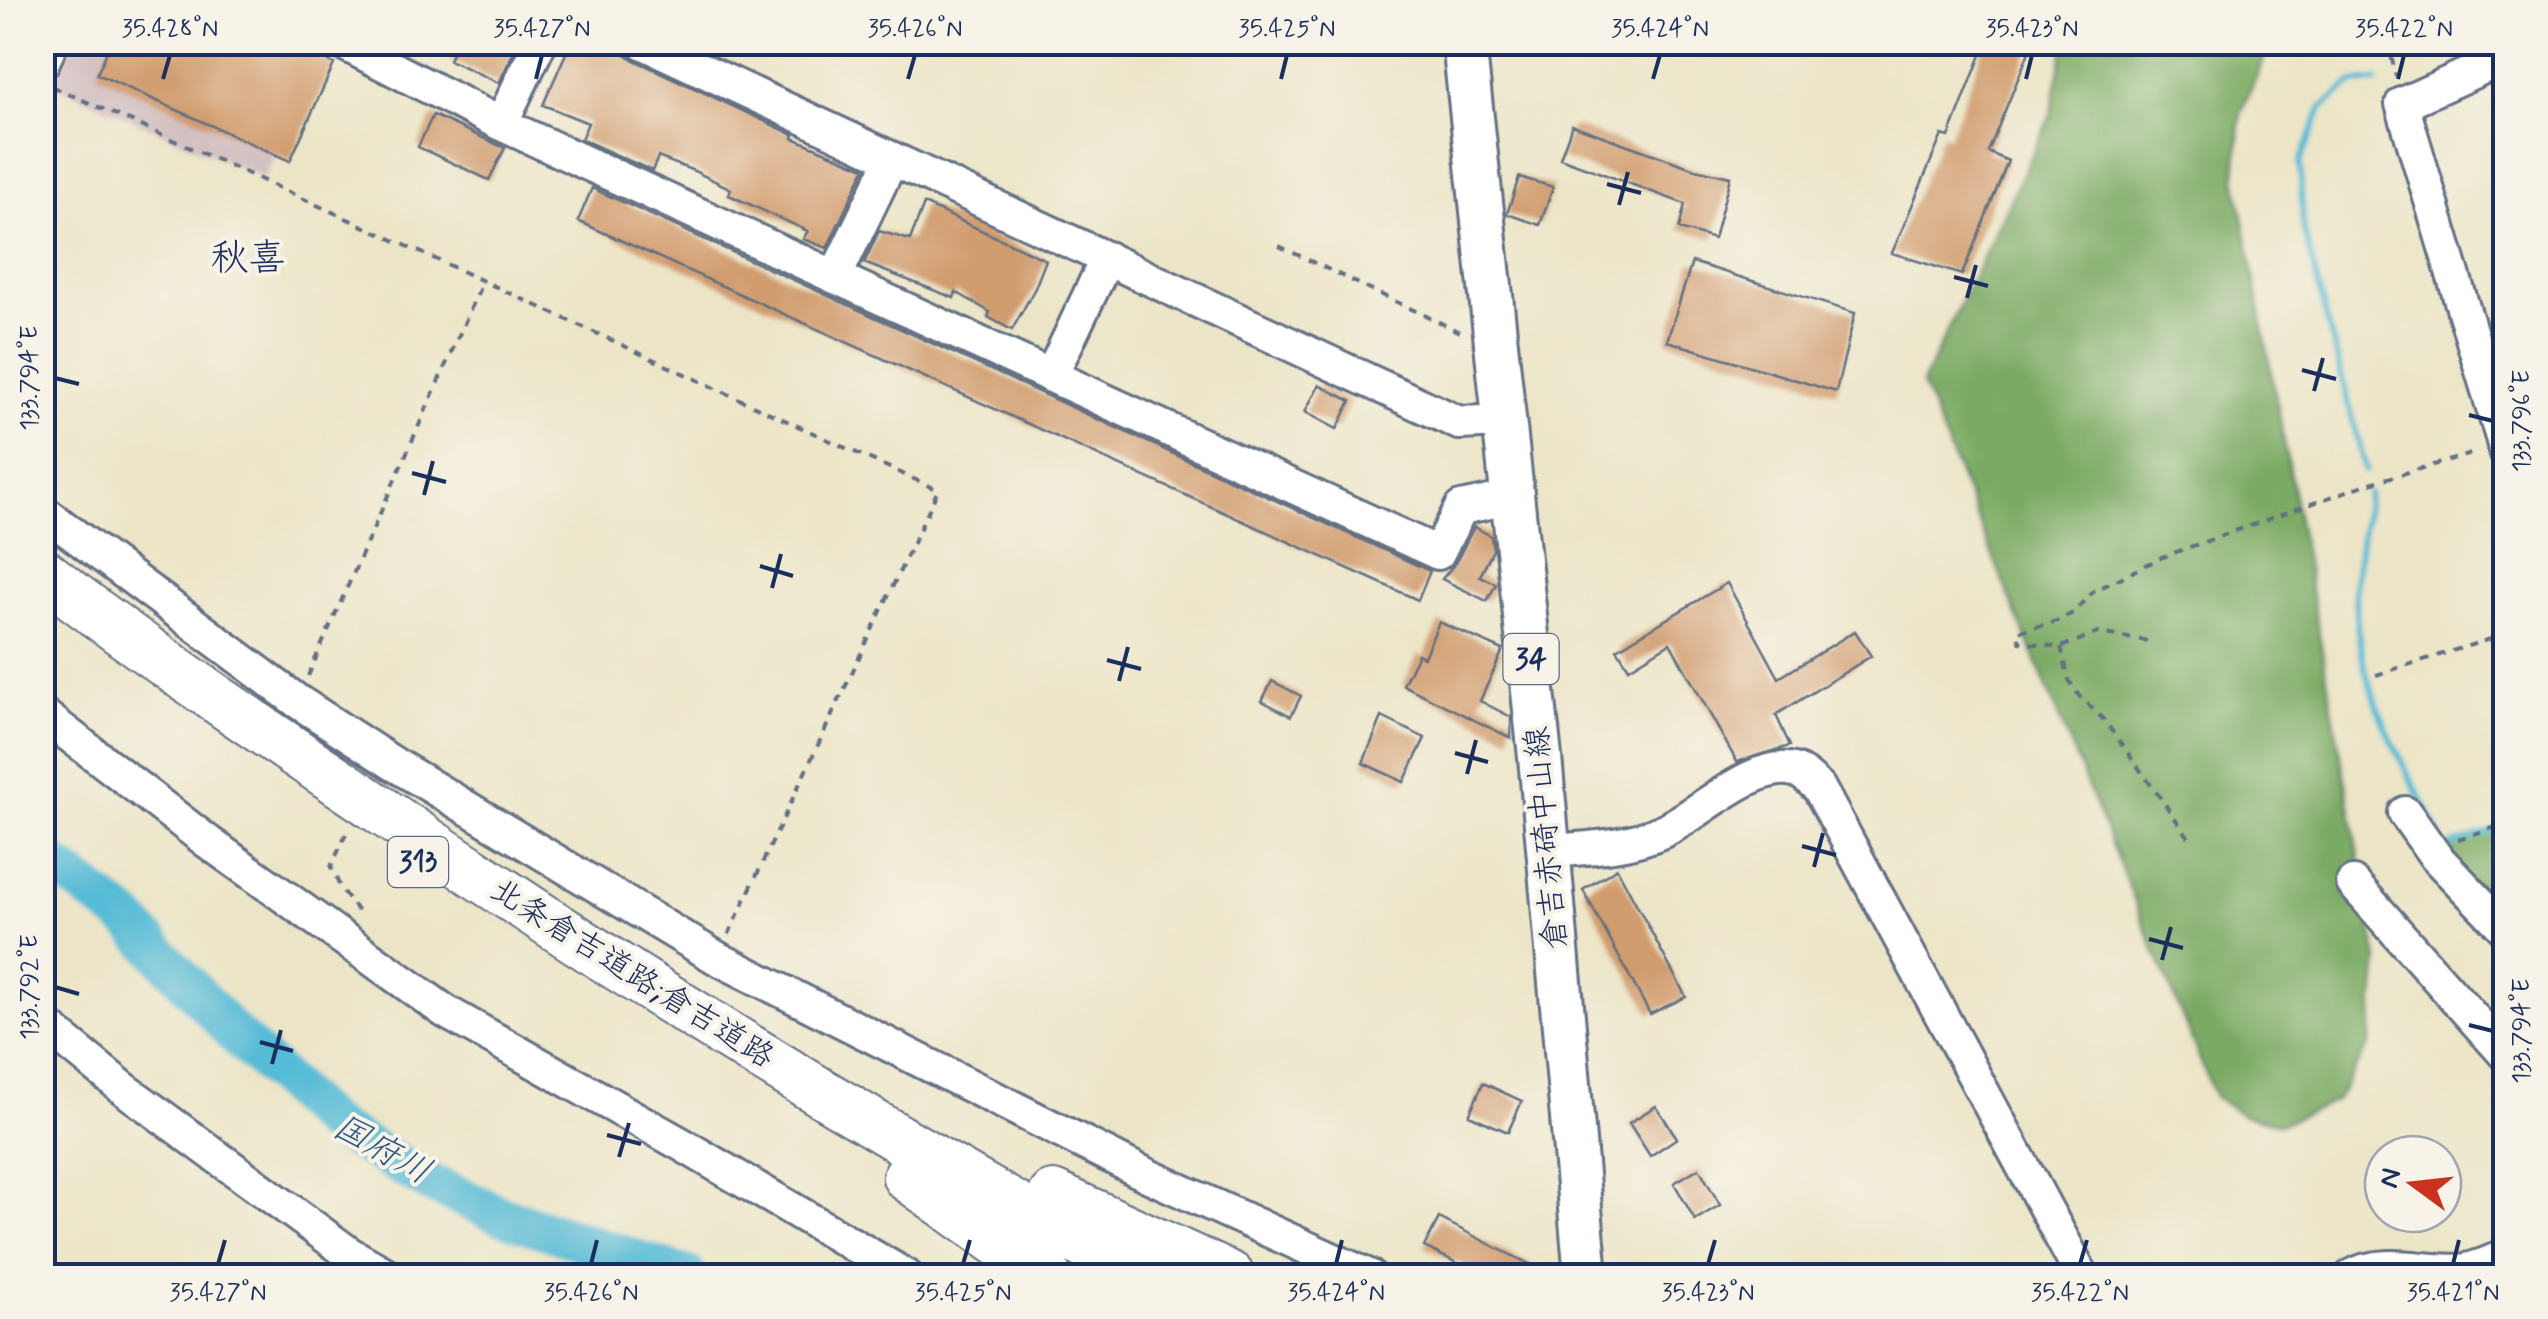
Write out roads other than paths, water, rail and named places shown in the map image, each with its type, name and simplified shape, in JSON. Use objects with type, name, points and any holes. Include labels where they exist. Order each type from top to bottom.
[{"type":"highway","name":"北条倉吉道路;倉吉道路","points":[[42,572],[266,733],[718,1030],[958,1176],[1142,1276]]},
{"type":"highway","name":"北条倉吉道路;倉吉道路","points":[[42,596],[254,750],[634,1005],[1104,1276]]},
{"type":"highway","points":[[718,1030],[1008,1174],[1230,1276]]},
{"type":"highway","points":[[807,1107],[1047,1276]]},
{"type":"main road","name":"倉吉赤碕中山線","points":[[1464,42],[1498,335],[1586,1276]]},
{"type":"street","points":[[42,63],[52,42]]},
{"type":"street","points":[[341,42],[501,124],[1438,554],[1461,508],[1514,497]]},
{"type":"street","points":[[501,124],[540,42]]},
{"type":"street","points":[[642,42],[1459,423],[1506,421]]},
{"type":"street","points":[[2504,447],[2402,104],[2506,56]]},
{"type":"street","points":[[835,278],[892,159]]},
{"type":"street","points":[[1051,376],[1107,258]]},
{"type":"street","points":[[42,511],[298,700],[394,764],[717,958],[1149,1176],[1369,1276]]},
{"type":"street","points":[[42,714],[208,842],[446,1012],[906,1276]]},
{"type":"street","points":[[1548,851],[1598,847],[1661,832],[1758,774],[1776,769],[1797,770],[1819,788],[2082,1276]]},
{"type":"street","points":[[2405,813],[2429,848],[2506,930]]},
{"type":"street","points":[[2353,883],[2506,1056]]},
{"type":"street","points":[[42,1022],[123,1088],[350,1254],[389,1276]]},
{"type":"street","points":[[2352,1276],[2362,1270],[2385,1268],[2467,1270],[2506,1256]]},
{"type":"waterway","points":[[2366,471],[2303,227],[2300,163],[2322,108],[2352,83],[2377,81]]},
{"type":"waterway","points":[[2368,494],[2355,595],[2363,661],[2382,719],[2439,834]]},
{"type":"waterway","points":[[2450,845],[2506,827]]},
{"type":"waterway","name":"国府川","points":[[42,856],[129,920],[233,1033],[332,1126],[432,1184],[503,1216],[688,1276]]},
{"type":"district","name":"秋喜","points":[[248,259]]}]
